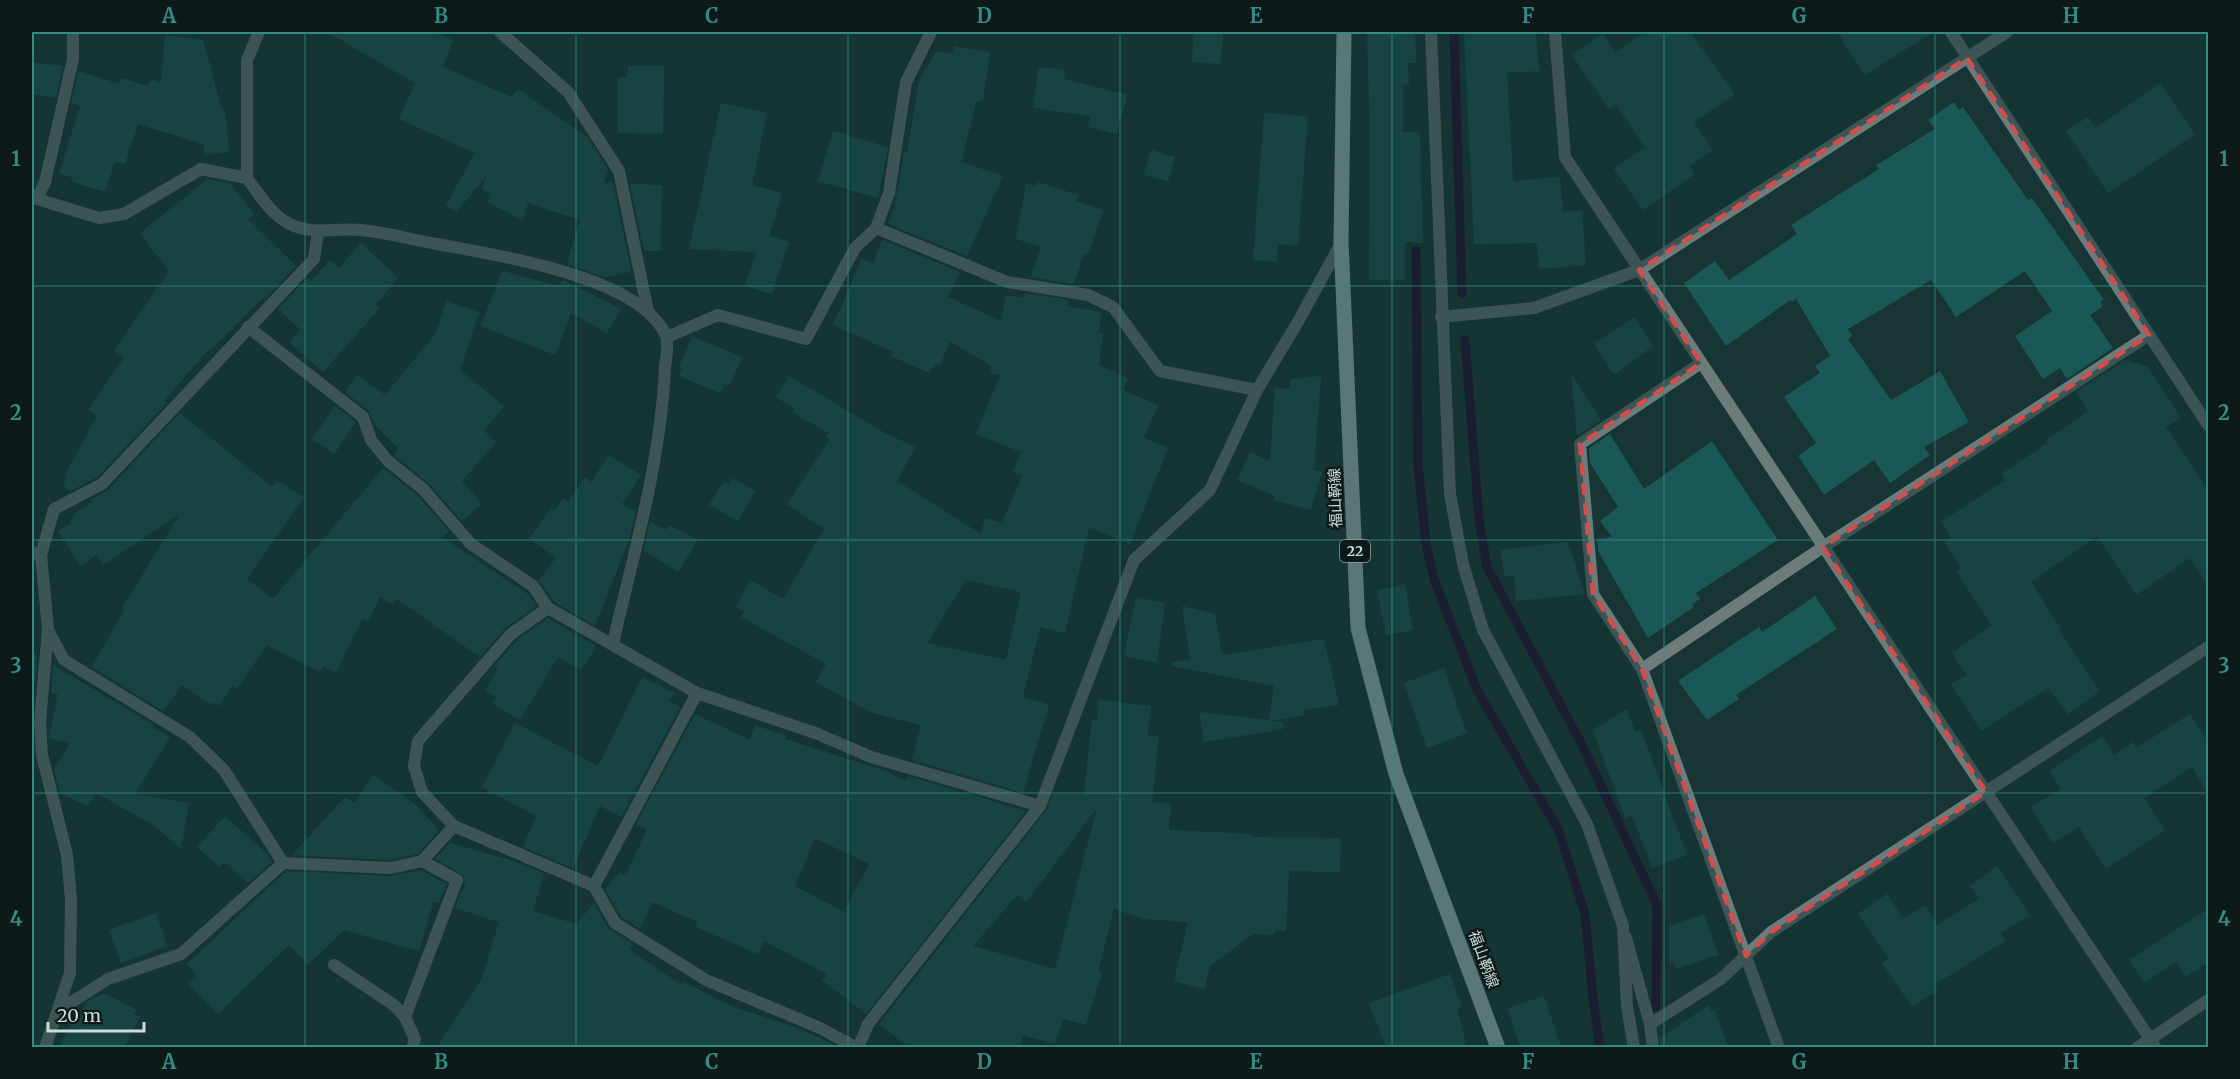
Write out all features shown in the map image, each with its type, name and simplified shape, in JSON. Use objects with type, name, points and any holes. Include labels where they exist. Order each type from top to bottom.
[{"type":"main road","name":"福山鞆線","points":[[1344,32],[1341,242],[1358,628],[1396,774],[1498,1047]]},
{"type":"street","points":[[73,32],[73,59],[45,182],[34,198],[99,218],[124,214],[201,169],[247,178]]},
{"type":"street","points":[[259,32],[247,60],[247,178],[272,211],[290,224],[318,232],[360,230],[518,260],[570,273],[624,297],[648,312],[667,337],[663,412],[654,467],[613,643]]},
{"type":"street","points":[[500,32],[568,92],[619,171],[648,312]]},
{"type":"street","points":[[667,337],[718,315],[806,339],[855,248],[876,228],[889,193],[895,165],[906,82],[931,32]]},
{"type":"street","points":[[1431,32],[1450,494],[1462,564],[1483,630],[1587,824],[1623,926],[1650,1024],[1653,1047]]},
{"type":"street","points":[[1555,32],[1565,157],[2153,1043]]},
{"type":"street","points":[[1951,32],[2208,425]]},
{"type":"street","points":[[1441,317],[1534,308],[1639,270],[2007,32]]},
{"type":"street","points":[[876,228],[1007,282],[1088,295],[1113,307],[1160,371],[1257,390]]},
{"type":"street","points":[[45,1047],[70,973],[71,899],[67,855],[42,754],[40,722],[48,629],[37,554],[54,509],[102,484],[314,259],[318,232]]},
{"type":"street","points":[[548,608],[511,634],[418,741],[414,766],[422,792],[454,826],[594,886],[615,923],[706,980],[820,1028],[858,1047],[868,1024],[1040,806],[1134,560],[1210,490],[1257,390],[1299,320],[1341,242]]},
{"type":"street","points":[[248,327],[363,417],[371,440],[388,461],[423,489],[471,544],[532,586],[548,608],[613,643],[697,693],[818,734],[871,757],[1040,806]]},
{"type":"street","points":[[1642,669],[1823,547],[2150,335]]},
{"type":"street","points":[[1701,363],[1580,444],[1593,594],[1642,669],[1779,1047]]},
{"type":"street","points":[[48,629],[64,660],[190,736],[224,770],[283,863]]},
{"type":"street","points":[[1650,1024],[1721,979],[1772,932],[2208,647]]},
{"type":"street","points":[[594,886],[697,693]]},
{"type":"street","points":[[58,1010],[108,979],[181,954],[283,863],[391,868],[422,861],[454,826]]},
{"type":"street","points":[[405,1017],[457,880],[422,861]]},
{"type":"street","points":[[1623,926],[1627,1006],[1634,1047]]},
{"type":"street","points":[[334,965],[394,1005],[405,1017],[415,1039],[412,1047]]},
{"type":"street","points":[[2137,1047],[2153,1043],[2208,1000]]},
{"type":"highlighted area","points":[[1967,58],[2149,335],[1823,547],[1986,792],[1771,932],[1746,956],[1642,669],[1593,594],[1580,444],[1701,363],[1639,270]]},
{"type":"building","points":[[327,32],[432,32],[453,40],[443,67],[512,97],[518,89],[588,138],[608,169],[604,183],[613,183],[631,272],[604,277],[567,264],[580,220],[528,203],[523,221],[488,202],[492,194],[482,189],[486,177],[456,212],[446,205],[475,153],[399,119],[415,83]]},
{"type":"building","points":[[1194,32],[1223,32],[1221,64],[1192,62]]},
{"type":"building","points":[[1367,32],[1415,32],[1416,63],[1408,63],[1409,84],[1403,85],[1403,132],[1420,132],[1423,243],[1405,242],[1405,280],[1369,280],[1370,133]]},
{"type":"building","points":[[1464,32],[1536,32],[1539,71],[1507,73],[1513,181],[1560,177],[1563,212],[1582,210],[1586,265],[1539,269],[1537,243],[1474,244]]},
{"type":"building","points":[[1646,32],[1690,32],[1735,94],[1694,122],[1713,150],[1690,166],[1695,174],[1643,210],[1614,169],[1645,147],[1616,104],[1609,109],[1572,55],[1603,34],[1615,52]]},
{"type":"building","points":[[1837,32],[1933,32],[1865,75]]},
{"type":"building","points":[[165,35],[203,40],[222,110],[225,110],[229,152],[205,155],[203,144],[138,124],[125,164],[115,161],[105,192],[72,182],[73,178],[59,173],[80,106],[71,103],[79,71],[119,84],[121,78],[148,86],[150,79],[161,82]]},
{"type":"building","points":[[954,46],[990,52],[983,100],[976,102],[961,162],[1003,176],[967,256],[888,224],[895,204],[904,152],[907,153],[919,81],[936,51],[953,54]]},
{"type":"building","points":[[32,62],[63,66],[56,98],[32,94]]},
{"type":"building","points":[[628,66],[664,66],[663,134],[618,133],[618,78],[627,78]]},
{"type":"building","points":[[1039,67],[1065,70],[1064,79],[1127,95],[1117,134],[1088,127],[1091,116],[1033,108]]},
{"type":"building","points":[[2160,83],[2195,134],[2108,193],[2066,131],[2088,117],[2096,128]]},
{"type":"building","points":[[1954,102],[1959,110],[1963,107],[2028,200],[2032,198],[2104,300],[2100,302],[2103,306],[2090,315],[2113,348],[2067,379],[2060,368],[2043,379],[2015,336],[2052,311],[2025,271],[1956,317],[1931,280],[1848,329],[1852,336],[1848,339],[1891,400],[1940,371],[1969,422],[1924,447],[1930,455],[1890,483],[1874,460],[1824,495],[1798,456],[1816,443],[1784,397],[1820,373],[1815,366],[1830,356],[1796,299],[1792,302],[1790,300],[1726,346],[1684,283],[1715,261],[1729,280],[1797,234],[1791,225],[1879,169],[1876,165],[1935,129],[1928,120]]},
{"type":"building","points":[[721,103],[767,113],[752,185],[782,193],[769,236],[789,242],[772,294],[745,286],[756,252],[689,249]]},
{"type":"building","points":[[1264,113],[1308,116],[1298,246],[1278,244],[1277,262],[1253,260]]},
{"type":"building","points":[[833,131],[888,147],[878,198],[818,181]]},
{"type":"building","points":[[1151,150],[1175,157],[1168,181],[1144,175]]},
{"type":"building","points":[[208,179],[230,183],[254,214],[248,219],[296,266],[266,298],[264,297],[210,351],[208,350],[164,401],[167,403],[97,477],[71,491],[64,488],[67,471],[97,416],[88,410],[124,358],[114,351],[169,271],[140,233]]},
{"type":"building","points":[[1038,182],[1078,195],[1076,201],[1103,210],[1088,255],[1084,254],[1074,284],[1031,277],[1041,247],[1016,239],[1026,183],[1036,186]]},
{"type":"building","points":[[630,184],[662,185],[661,251],[644,251]]},
{"type":"building","points":[[882,240],[960,272],[948,297],[1001,321],[1006,295],[1024,298],[1025,293],[1069,300],[1067,306],[1102,312],[1098,333],[1103,333],[1099,365],[1128,378],[1123,390],[1158,405],[1144,438],[1168,448],[1130,544],[1089,527],[1065,633],[1040,627],[1023,697],[1049,705],[1023,793],[912,760],[921,725],[870,712],[816,682],[826,664],[741,617],[744,612],[736,607],[750,580],[783,599],[824,529],[787,504],[830,439],[826,437],[829,433],[793,413],[795,409],[776,397],[789,376],[885,433],[915,447],[897,481],[981,534],[985,518],[1002,523],[1022,476],[1013,472],[1021,452],[976,434],[1000,375],[990,373],[991,366],[950,341],[940,365],[936,364],[929,373],[891,356],[893,352],[833,325],[862,259],[873,264]],"holes":[[[966,580],[1021,592],[1006,660],[927,643]]]},
{"type":"building","points":[[361,243],[398,278],[376,304],[380,308],[323,372],[289,342],[301,330],[278,309],[308,278],[311,281],[330,260],[339,268]]},
{"type":"building","points":[[502,271],[560,286],[562,280],[621,309],[607,333],[571,313],[555,355],[481,326]]},
{"type":"building","points":[[446,301],[479,312],[460,370],[504,406],[484,431],[496,442],[462,481],[482,504],[462,521],[428,483],[394,455],[399,449],[375,425],[369,411],[345,392],[357,375],[385,395],[436,333]]},
{"type":"building","points":[[1635,317],[1653,346],[1614,375],[1594,343]]},
{"type":"building","points":[[692,336],[742,357],[730,385],[724,385],[720,393],[679,376],[682,368],[679,367]]},
{"type":"building","points":[[2125,360],[2148,367],[2181,418],[2166,427],[2208,490],[2208,585],[2190,558],[2136,595],[2097,536],[2031,582],[2061,629],[2059,630],[2100,691],[2068,714],[2048,688],[1981,731],[1951,684],[1967,675],[1952,653],[1992,625],[1956,571],[1961,568],[1945,542],[1951,537],[1941,522],[2005,480],[2001,474],[2048,443],[2046,440],[2088,411],[2076,392]]},
{"type":"building","points":[[1571,373],[1601,420],[1577,436]]},
{"type":"building","points":[[1321,376],[1314,470],[1322,472],[1311,510],[1274,500],[1275,496],[1237,480],[1250,452],[1270,461],[1275,388],[1289,389],[1291,379]]},
{"type":"building","points":[[335,406],[356,422],[334,454],[312,439]]},
{"type":"building","points":[[180,413],[272,487],[276,480],[304,497],[247,579],[273,599],[383,468],[417,495],[449,531],[442,537],[528,594],[537,606],[505,628],[480,657],[397,599],[393,605],[380,597],[368,622],[362,619],[336,673],[323,666],[320,672],[267,645],[237,688],[233,686],[219,706],[213,702],[211,705],[182,685],[163,711],[92,667],[124,610],[122,608],[180,514],[103,565],[96,555],[81,566],[58,531],[71,523],[69,520],[93,501],[90,500],[108,490]]},
{"type":"building","points":[[1610,434],[1644,489],[1712,441],[1778,540],[1696,593],[1700,599],[1692,604],[1694,607],[1648,638],[1598,551],[1597,539],[1612,537],[1600,521],[1618,507],[1590,463],[1589,448]]},
{"type":"building","points":[[609,455],[641,475],[622,504],[636,512],[629,540],[595,626],[554,602],[539,580],[556,558],[529,538],[551,508],[554,511],[563,499],[568,502],[585,477],[591,482]]},
{"type":"building","points":[[732,478],[756,491],[738,521],[709,505],[724,481],[729,484]]},
{"type":"building","points":[[650,521],[665,530],[669,525],[698,540],[678,572],[644,550]]},
{"type":"building","points":[[1568,542],[1585,594],[1516,601],[1514,575],[1504,576],[1501,550]]},
{"type":"building","points":[[1405,584],[1413,630],[1386,635],[1377,591]]},
{"type":"building","points":[[1815,596],[1837,629],[1736,695],[1739,699],[1707,720],[1678,681],[1759,627],[1762,632]]},
{"type":"building","points":[[1136,597],[1165,603],[1157,663],[1124,656]]},
{"type":"building","points":[[1182,606],[1215,614],[1222,655],[1324,639],[1339,705],[1303,710],[1304,715],[1271,721],[1283,722],[1283,729],[1204,742],[1199,712],[1269,720],[1274,686],[1172,666],[1172,662],[1190,659]]},
{"type":"building","points":[[548,618],[596,646],[582,670],[558,657],[520,720],[492,703],[496,697],[485,690],[498,669],[494,666],[517,640]]},
{"type":"building","points":[[32,651],[37,655],[34,693],[32,693]]},
{"type":"building","points":[[53,665],[154,725],[152,727],[170,737],[135,794],[189,803],[181,849],[155,826],[96,793],[88,806],[60,793],[54,769],[70,743],[49,738],[58,694],[51,694]]},
{"type":"building","points":[[1444,668],[1467,733],[1427,748],[1404,683]]},
{"type":"building","points":[[642,677],[674,693],[669,701],[680,707],[621,817],[600,806],[573,868],[523,847],[536,816],[482,787],[515,723],[598,766]]},
{"type":"building","points":[[1099,700],[1151,706],[1148,735],[1159,736],[1152,802],[1171,803],[1169,830],[1253,834],[1253,837],[1341,838],[1340,872],[1289,871],[1286,931],[1275,930],[1274,935],[1253,934],[1210,966],[1204,989],[1174,981],[1188,922],[1144,919],[1114,909],[1098,971],[1102,972],[1086,1025],[1063,1019],[1055,1044],[1022,1035],[1021,1047],[909,1047],[879,1024],[1046,811],[1053,794],[1084,794],[1092,719],[1097,720]],"holes":[[[1097,808],[1055,969],[973,946],[1017,895],[1026,902]]]},
{"type":"building","points":[[1627,709],[1635,732],[1641,730],[1687,855],[1652,868],[1632,815],[1625,818],[1593,730]]},
{"type":"building","points":[[695,714],[750,740],[755,725],[786,736],[785,739],[889,772],[906,781],[908,776],[1026,811],[866,1014],[822,980],[827,974],[764,941],[758,954],[696,927],[698,922],[652,902],[640,929],[621,917],[605,889],[620,872],[626,875],[647,829],[636,824]],"holes":[[[815,838],[869,864],[844,912],[795,886]]]},
{"type":"building","points":[[2190,714],[2208,742],[2208,794],[2192,767],[2144,798],[2165,830],[2106,869],[2079,827],[2053,844],[2031,807],[2061,789],[2049,771],[2102,736],[2114,755],[2133,742],[2136,748]]},
{"type":"building","points":[[374,775],[420,808],[439,830],[418,854],[390,860],[292,855],[345,797],[354,803]]},
{"type":"building","points":[[225,816],[267,854],[272,862],[248,883],[224,862],[219,867],[197,847]]},
{"type":"building","points":[[450,843],[517,862],[544,873],[533,911],[576,924],[594,903],[608,928],[633,944],[630,949],[634,953],[680,984],[682,981],[733,1007],[801,1029],[839,1047],[437,1047],[482,978],[499,922],[455,908],[465,883],[464,876],[435,859]]},
{"type":"building","points":[[1997,866],[2030,915],[2001,933],[2005,941],[1934,985],[1938,990],[1912,1007],[1882,963],[1889,959],[1858,914],[1887,894],[1903,919],[1925,905],[1937,925],[1979,899],[1970,886]]},
{"type":"building","points":[[421,870],[447,884],[439,903],[433,902],[419,951],[344,930],[308,965],[289,945],[218,1014],[189,984],[197,976],[187,964],[286,871],[391,876]]},
{"type":"building","points":[[2208,909],[2208,962],[2186,977],[2176,962],[2144,983],[2129,960]]},
{"type":"building","points":[[156,913],[167,946],[121,963],[109,930]]},
{"type":"building","points":[[1704,914],[1718,955],[1676,969],[1674,961],[1669,964],[1669,926]]},
{"type":"building","points":[[1450,974],[1462,1007],[1457,1009],[1467,1047],[1386,1047],[1369,1003]]},
{"type":"building","points":[[104,993],[137,1010],[134,1014],[140,1017],[125,1047],[59,1047],[75,1016],[78,1018],[87,1002]]},
{"type":"building","points":[[1544,996],[1561,1047],[1520,1047],[1508,1008]]},
{"type":"building","points":[[1709,1005],[1710,1011],[1715,1010],[1728,1047],[1661,1047],[1660,1038]]},
{"type":"waterway","points":[[1454,32],[1462,293]]},
{"type":"waterway","points":[[1416,251],[1418,465],[1426,544],[1434,579],[1477,690],[1559,831],[1585,914],[1600,1048]]},
{"type":"waterway","points":[[1465,340],[1479,519],[1487,567],[1581,743],[1657,905],[1656,1007]]}]
